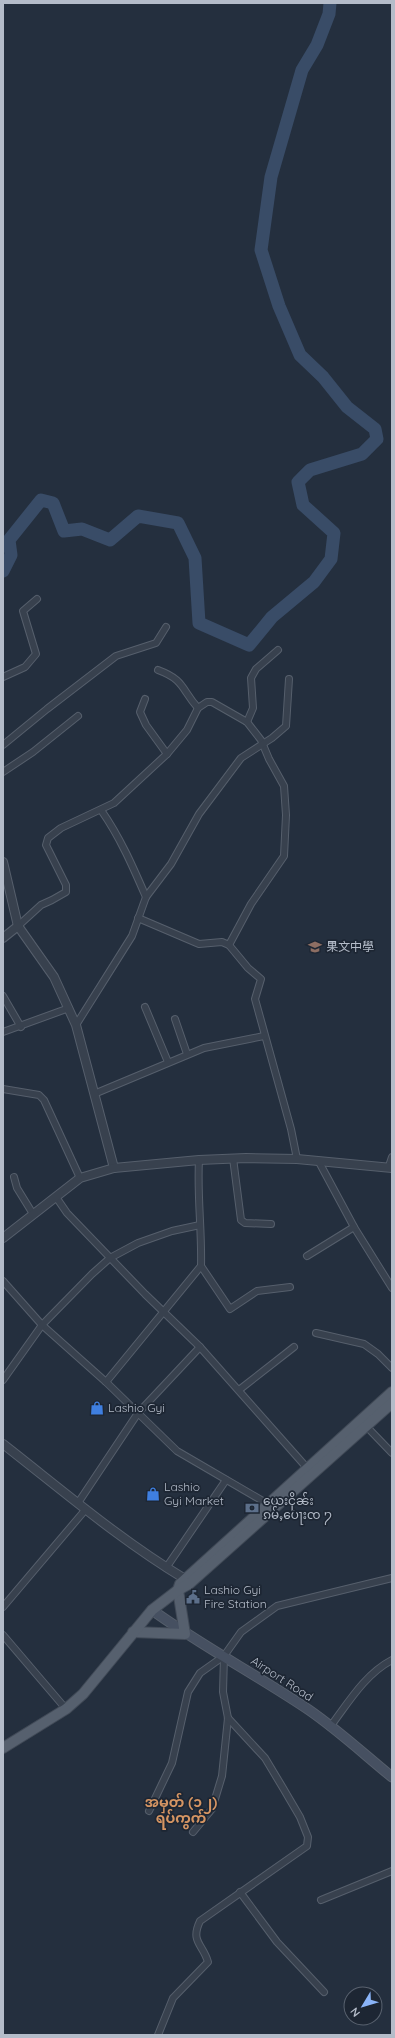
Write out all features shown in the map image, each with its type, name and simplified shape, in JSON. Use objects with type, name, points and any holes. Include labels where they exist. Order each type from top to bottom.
[{"type":"main road","points":[[133,1632],[186,1634],[178,1590],[185,1579],[392,1392]]},
{"type":"main road","points":[[3,1748],[66,1709],[83,1694],[152,1610],[178,1590],[189,1584],[392,1403]]},
{"type":"main road","name":"Airport Road","points":[[152,1610],[186,1634],[224,1656],[310,1711],[392,1777]]},
{"type":"street","points":[[3,676],[25,668],[36,654],[23,611],[37,599]]},
{"type":"street","points":[[3,745],[116,656],[156,643],[166,627]]},
{"type":"street","points":[[247,722],[253,708],[251,678],[256,669],[278,650]]},
{"type":"street","points":[[158,670],[173,676],[198,708]]},
{"type":"street","points":[[76,1025],[132,936],[146,897],[172,864],[199,814],[241,758],[272,738],[286,726],[289,679]]},
{"type":"street","points":[[144,699],[140,712],[146,725],[168,754]]},
{"type":"street","points":[[3,938],[40,905],[66,892],[66,885],[46,845],[48,838],[61,828],[91,812],[101,810],[114,802],[168,754],[187,730],[198,708],[206,702],[212,702],[247,722],[263,743],[269,759],[284,786],[286,815],[284,856],[251,904],[230,945]]},
{"type":"street","points":[[3,772],[33,752],[78,716]]},
{"type":"street","points":[[101,810],[120,839],[146,897]]},
{"type":"street","points":[[3,862],[6,883],[18,926],[54,977],[76,1025],[114,1168]]},
{"type":"street","points":[[138,918],[199,944],[222,942],[230,945],[240,959],[261,979],[255,999],[264,1036],[291,1129],[297,1159]]},
{"type":"street","points":[[3,996],[21,1027]]},
{"type":"street","points":[[145,1007],[168,1062]]},
{"type":"street","points":[[3,1032],[21,1027],[69,1008]]},
{"type":"street","points":[[175,1019],[187,1054]]},
{"type":"street","points":[[94,1094],[204,1048],[264,1036]]},
{"type":"street","points":[[3,1089],[39,1095],[44,1100],[80,1178]]},
{"type":"street","points":[[3,1238],[80,1178],[114,1168],[233,1158],[297,1159],[390,1167],[392,1157]]},
{"type":"street","points":[[233,1158],[242,1220],[245,1223],[271,1224]]},
{"type":"street","points":[[199,1160],[197,1194],[200,1226],[201,1266],[230,1309],[257,1291],[290,1287]]},
{"type":"street","points":[[319,1162],[354,1227],[392,1288]]},
{"type":"street","points":[[14,1177],[17,1188],[33,1214]]},
{"type":"street","points":[[56,1197],[67,1213],[110,1258],[200,1347],[308,1469]]},
{"type":"street","points":[[3,1380],[42,1326],[92,1274],[110,1258],[145,1240],[172,1230],[200,1226]]},
{"type":"street","points":[[307,1256],[354,1227]]},
{"type":"street","points":[[106,1382],[162,1311],[201,1266]]},
{"type":"street","points":[[3,1281],[42,1326],[106,1382],[177,1451],[268,1504]]},
{"type":"street","points":[[316,1333],[364,1344],[378,1354],[392,1368]]},
{"type":"street","points":[[78,1503],[138,1413],[200,1347]]},
{"type":"street","points":[[239,1390],[294,1347]]},
{"type":"street","points":[[367,1426],[392,1453]]},
{"type":"street","points":[[3,1444],[86,1509],[166,1568],[185,1579]]},
{"type":"street","points":[[166,1568],[226,1480]]},
{"type":"street","points":[[3,1607],[86,1509]]},
{"type":"street","points":[[149,1811],[172,1763],[188,1692],[200,1673],[224,1656],[241,1632],[277,1606],[392,1578]]},
{"type":"street","points":[[3,1636],[66,1709]]},
{"type":"street","points":[[193,1832],[208,1816],[222,1776],[228,1718],[223,1692],[224,1656]]},
{"type":"street","points":[[330,1727],[367,1679],[382,1665],[392,1660]]},
{"type":"street","points":[[158,2035],[173,1998],[208,1962],[195,1938],[196,1929],[200,1921],[307,1846],[308,1837],[300,1817],[264,1758],[228,1718]]},
{"type":"street","points":[[321,1900],[392,1871]]},
{"type":"street","points":[[240,1892],[277,1942],[324,1992]]},
{"type":"waterway","points":[[3,571],[11,555],[9,540],[41,500],[53,503],[64,531],[82,529],[110,540],[138,516],[178,523],[195,558],[199,623],[249,645],[272,617],[314,582],[331,559],[334,533],[303,505],[298,482],[310,470],[362,454],[377,439],[375,429],[347,407],[323,377],[300,355],[279,306],[261,250],[271,177],[302,70],[317,45],[329,14],[330,3]]},
{"type":"place","name":"果文中學","points":[[315,947]]},
{"type":"place","name":"Lashio Gyi","points":[[97,1408]]},
{"type":"place","name":"Lashio Gyi Market","points":[[153,1494]]},
{"type":"place","name":"ယေးငိုၼ်း ၵမ်ႇပေႃးၸ ႒","points":[[252,1508]]},
{"type":"place","name":"Lashio Gyi Fire Station","points":[[193,1597]]},
{"type":"district","name":"အမှတ် (၁၂) ရပ်ကွက်","points":[[181,1810]]}]
